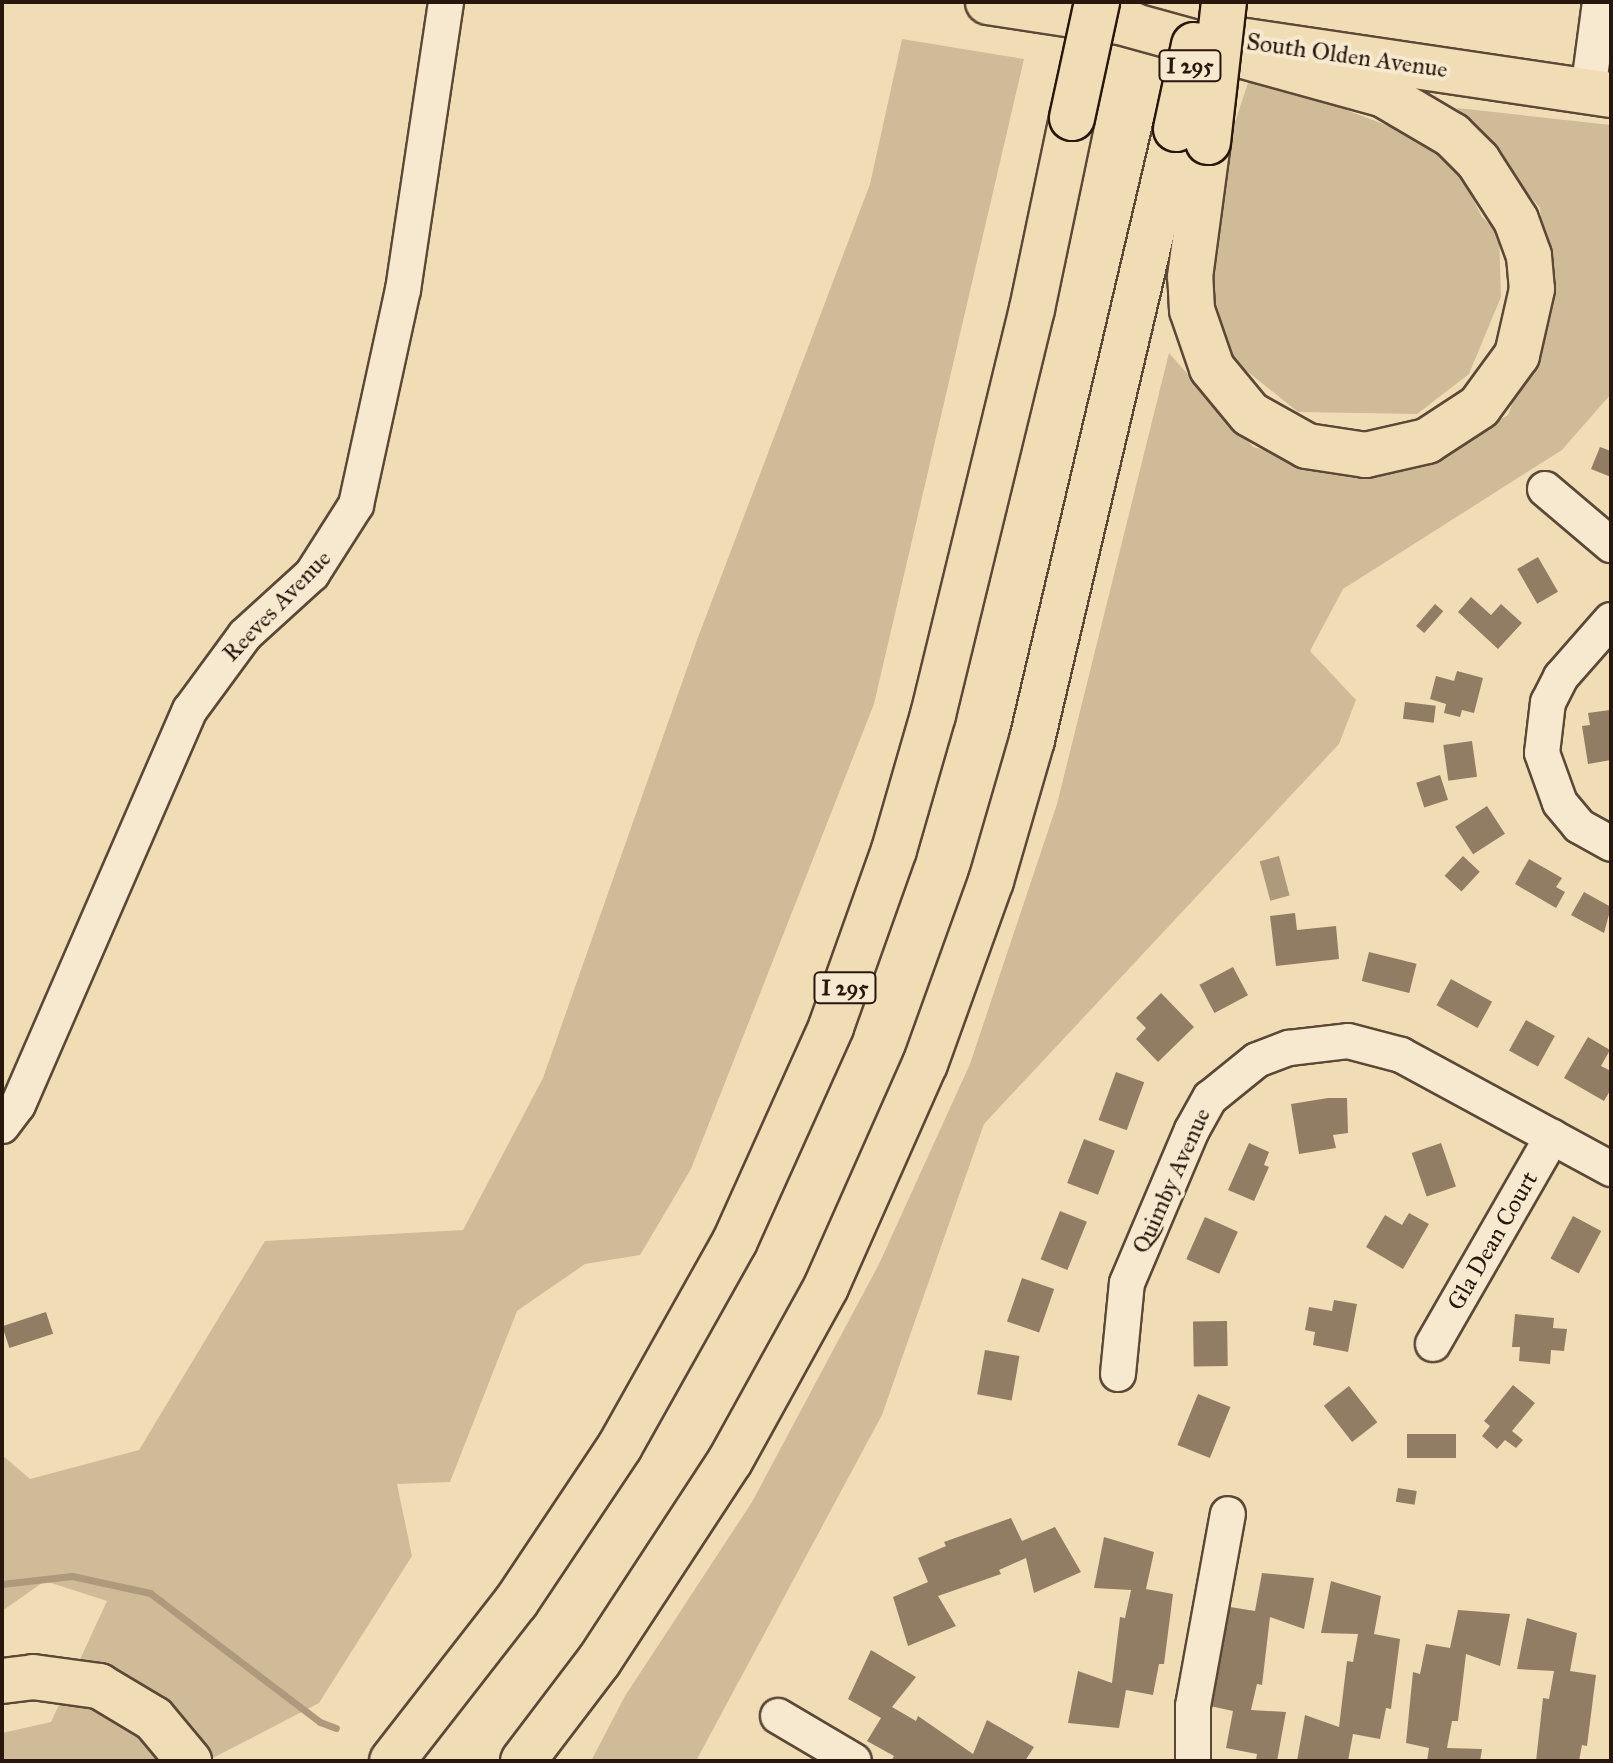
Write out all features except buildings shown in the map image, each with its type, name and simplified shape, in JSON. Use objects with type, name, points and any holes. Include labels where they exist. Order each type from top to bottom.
[{"type":"main road","name":"South Olden Avenue","points":[[988,2],[1112,13],[1600,94]]},
{"type":"main road","name":"I 295","points":[[523,1761],[599,1661],[730,1461],[868,1199],[925,1064],[991,881],[1032,740],[1192,136],[1204,2]]},
{"type":"main road","points":[[1112,13],[1384,95],[1429,119],[1478,161],[1516,220],[1529,256],[1532,289],[1517,355],[1479,407],[1427,441],[1366,455],[1307,446],[1250,414],[1212,368],[1192,310],[1192,136],[1224,2]]},
{"type":"main road","name":"I 295","points":[[392,1761],[516,1602],[620,1446],[735,1241],[831,1027],[894,850],[933,715],[1032,309],[1072,118],[1112,13]]},
{"type":"main road","points":[[563,1761],[730,1461]]},
{"type":"main road","points":[[2,1681],[33,1677],[99,1686],[154,1719],[189,1761]]},
{"type":"street","name":"Reeves Avenue","points":[[2,1126],[18,1105],[190,710],[245,635],[312,574],[356,505],[403,290],[446,2]]},
{"type":"street","points":[[1600,2],[1600,94]]},
{"type":"street","points":[[1545,489],[1611,545]]},
{"type":"street","points":[[1611,620],[1561,677],[1548,702],[1542,753],[1560,803],[1579,826],[1611,844]]},
{"type":"street","name":"Quimby Avenue","points":[[1118,1374],[1127,1283],[1192,1130],[1210,1098],[1257,1060],[1321,1042],[1372,1046],[1401,1055],[1611,1169]]},
{"type":"street","name":"Gla Dean Court","points":[[1433,1344],[1552,1137]]},
{"type":"street","points":[[1193,1761],[1193,1706],[1228,1514]]},
{"type":"street","points":[[778,1716],[854,1761]]},
{"type":"shaded area","points":[[902,39],[1024,59],[874,704],[691,1169],[640,1255],[585,1264],[517,1311],[450,1482],[397,1484],[412,1556],[319,1703],[207,1761],[2,1761],[2,1733],[51,1722],[107,1601],[45,1581],[2,1611],[2,1455],[30,1479],[139,1450],[265,1241],[463,1230],[543,1078],[697,640],[870,184]]},
{"type":"shaded area","points":[[1251,74],[1447,148],[1482,217],[1499,233],[1501,297],[1469,374],[1417,414],[1298,412],[1233,360],[1208,286],[1221,164]]},
{"type":"shaded area","points":[[1457,108],[1611,125],[1611,394],[1562,450],[1343,589],[1310,651],[1356,700],[1339,744],[984,1124],[882,1415],[696,1761],[591,1761],[625,1696],[752,1502],[879,1264],[970,1064],[1057,804],[1169,353],[1253,447],[1345,470],[1446,450],[1508,415],[1550,307],[1540,208]]},
{"type":"shaded area","points":[[1279,856],[1290,896],[1270,901],[1260,861]]},
{"type":"waterway","points":[[2,1584],[72,1576],[150,1593],[320,1722],[336,1728]]}]
